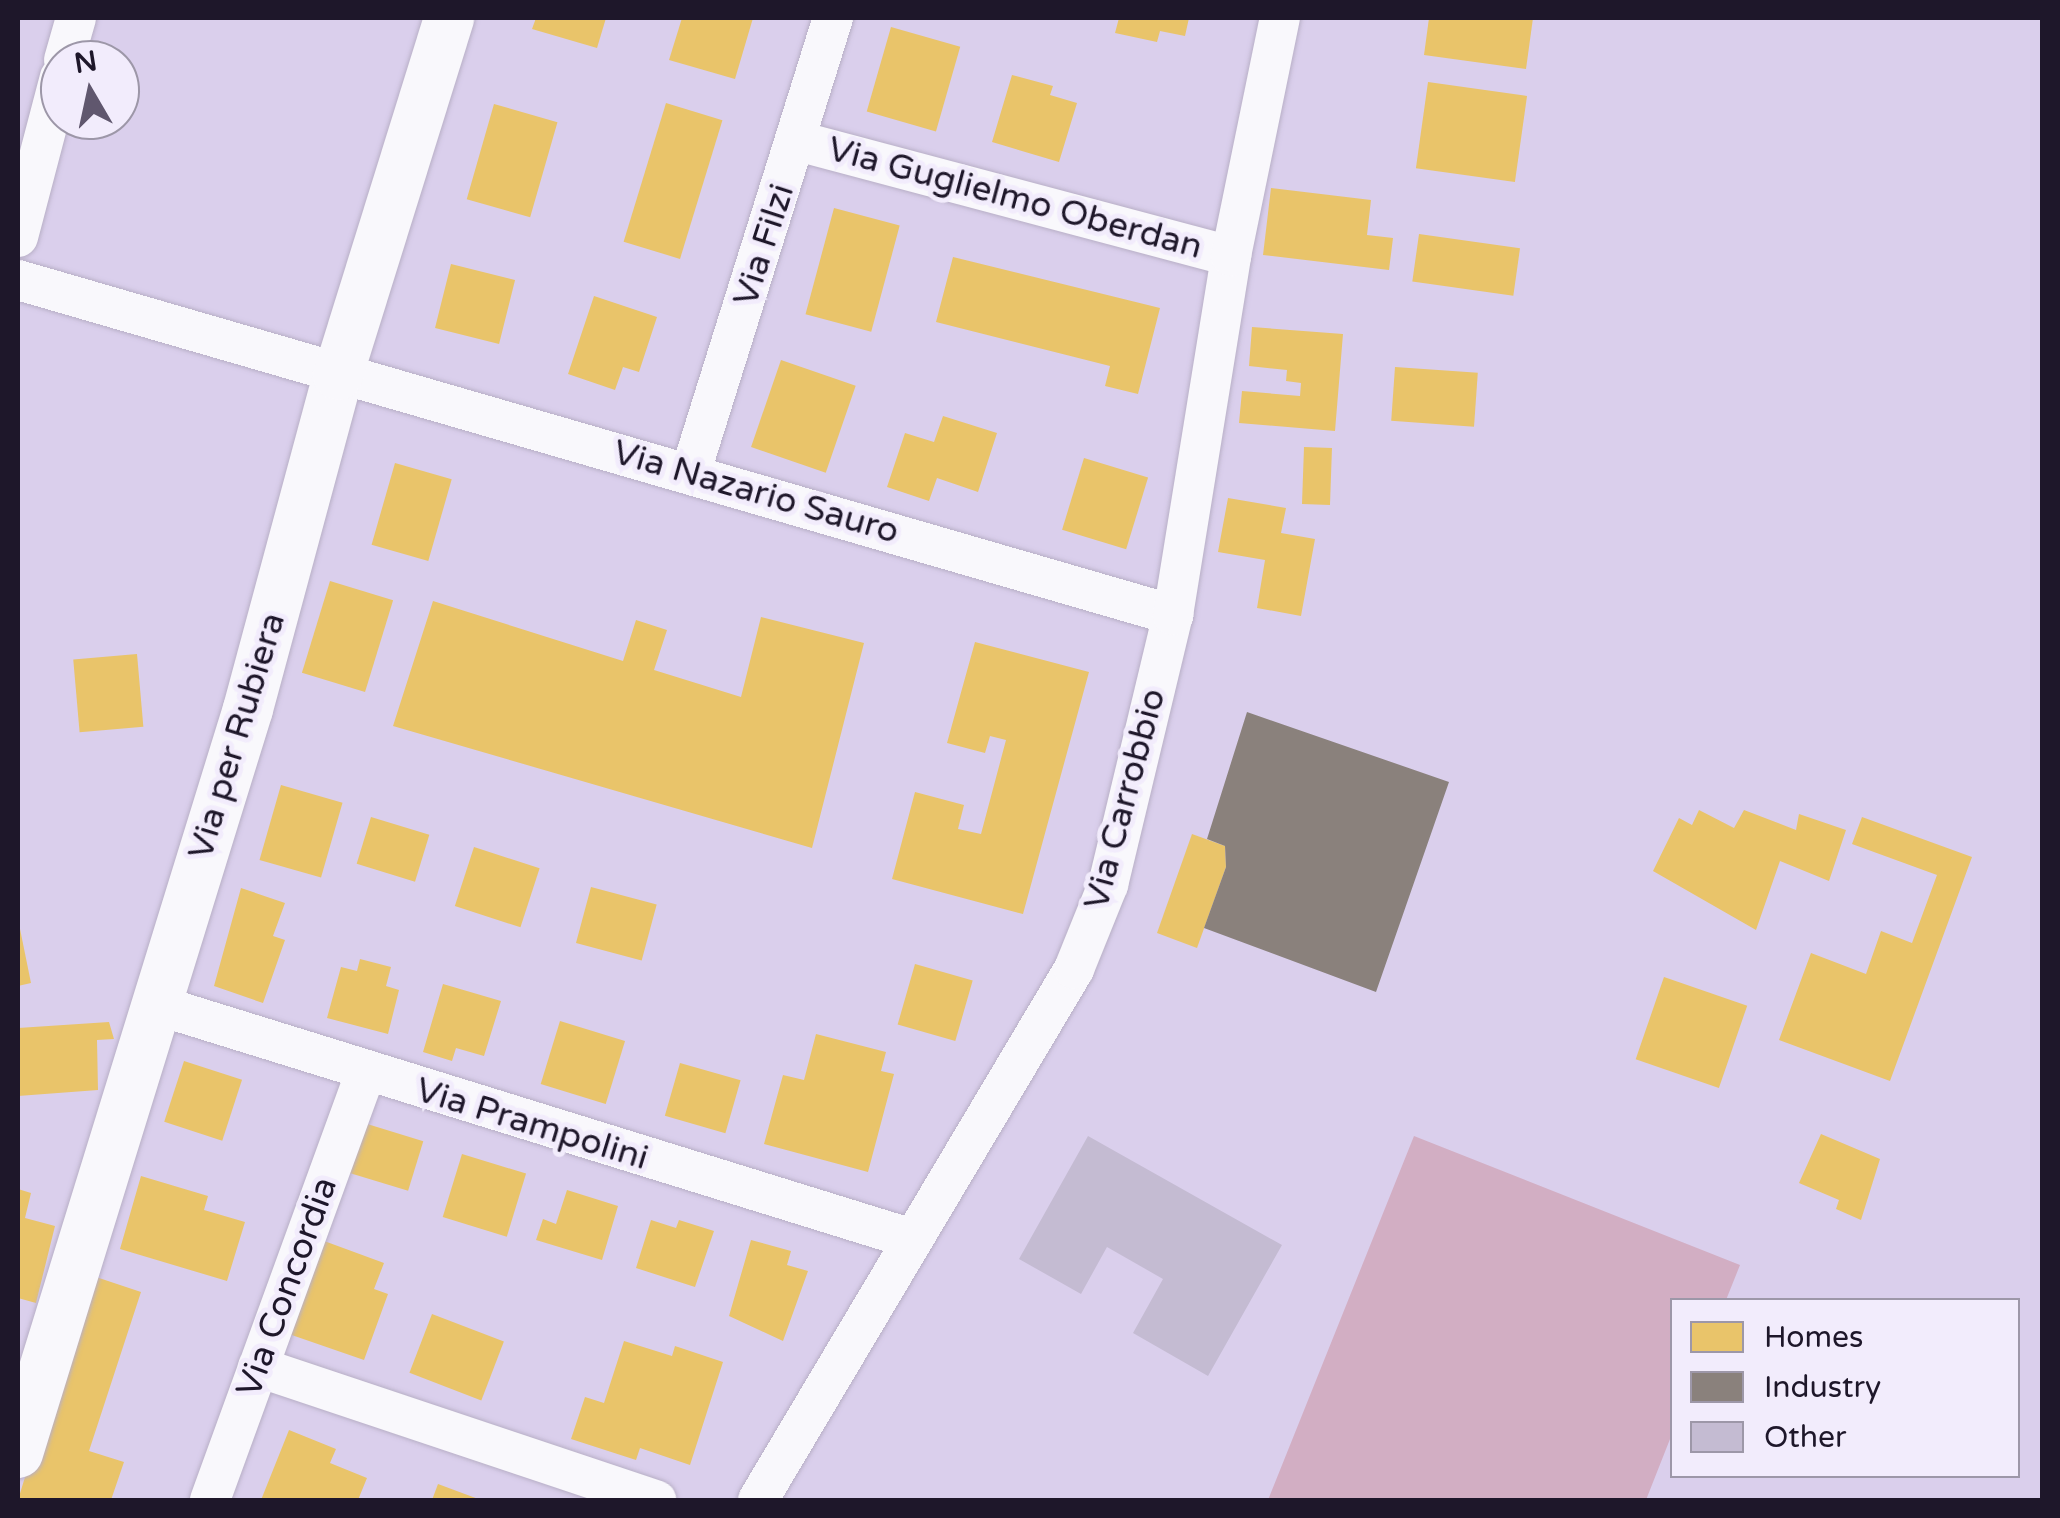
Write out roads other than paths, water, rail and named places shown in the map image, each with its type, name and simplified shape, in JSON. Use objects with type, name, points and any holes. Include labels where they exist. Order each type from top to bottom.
[{"type":"street","name":"Via per Rubiera","points":[[18,1453],[248,710],[338,376],[449,18]]},
{"type":"street","name":"Via Filzi","points":[[692,471],[798,141],[833,18]]},
{"type":"street","name":"Via Carrobbio","points":[[758,1500],[1074,969],[1108,886],[1173,614],[1232,256],[1280,18]]},
{"type":"street","points":[[18,237],[43,140]]},
{"type":"street","name":"Via Guglielmo Oberdan","points":[[798,141],[1232,256]]},
{"type":"street","name":"Via Nazario Sauro","points":[[18,280],[338,376],[692,471],[1173,614]]},
{"type":"street","name":"Via Prampolini","points":[[154,1004],[365,1074],[912,1240]]},
{"type":"street","name":"Via Concordia","points":[[210,1500],[365,1074]]},
{"type":"street","points":[[258,1366],[656,1500]]}]
